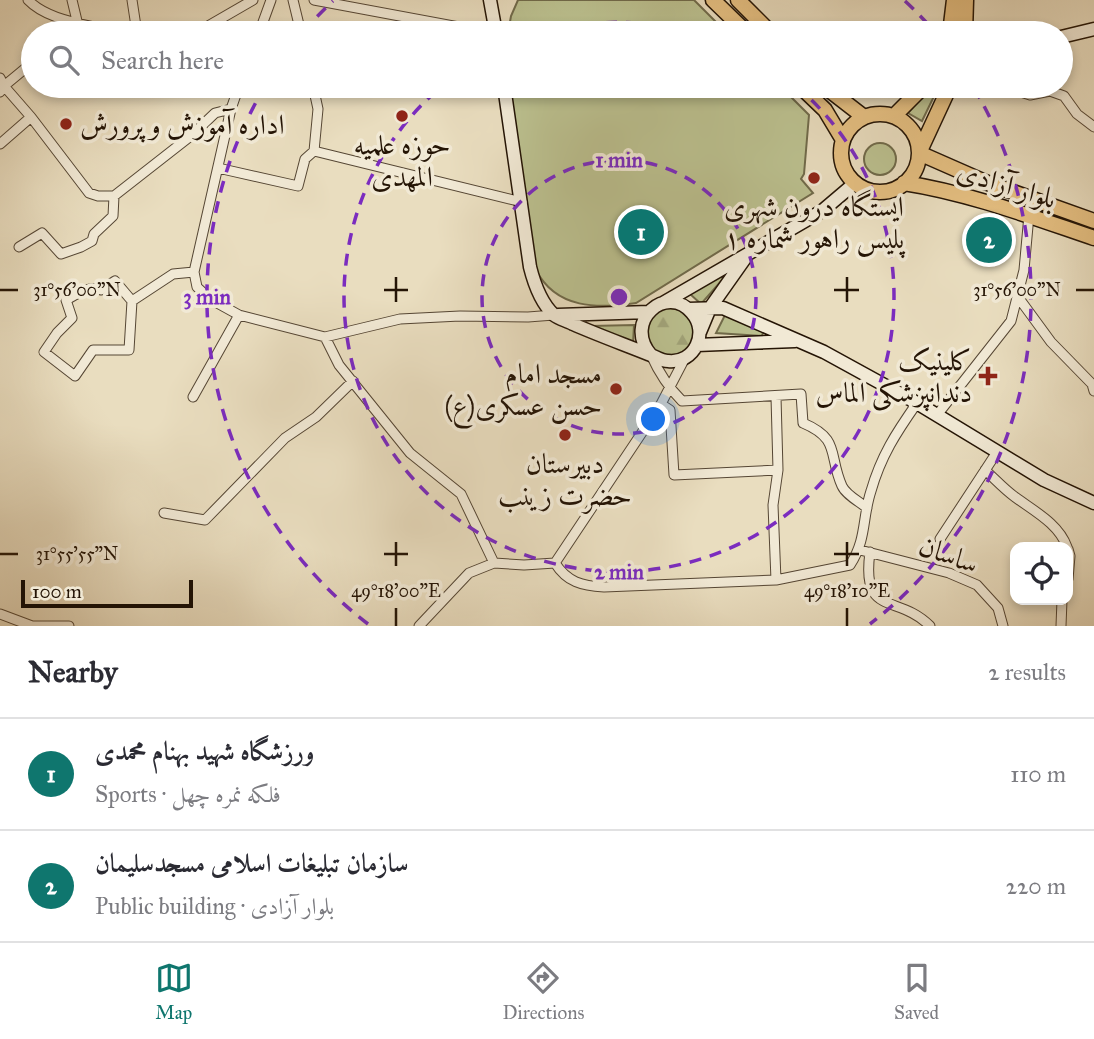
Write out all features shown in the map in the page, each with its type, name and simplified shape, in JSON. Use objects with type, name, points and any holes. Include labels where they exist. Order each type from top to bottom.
[{"type":"main road","points":[[490,0],[492,21]]},
{"type":"main road","points":[[713,0],[735,21]]},
{"type":"main road","points":[[738,0],[759,21]]},
{"type":"main road","points":[[951,21],[954,0]]},
{"type":"main road","points":[[965,21],[966,0]]},
{"type":"main road","points":[[1073,34],[1094,29]]},
{"type":"main road","points":[[506,98],[530,267],[535,287],[554,315],[619,345],[668,362],[685,358],[699,338],[710,308],[748,254]]},
{"type":"main road","points":[[812,98],[825,110],[843,140]]},
{"type":"main road","points":[[839,98],[864,117]]},
{"type":"main road","points":[[894,117],[912,98]]},
{"type":"main road","points":[[919,153],[912,131],[904,122],[884,114],[864,117],[851,126],[843,140],[841,152],[842,164],[855,183],[867,189],[880,192],[904,183],[912,175],[944,98]]},
{"type":"main road","name":"بلوار آزادی","points":[[919,153],[985,182],[1094,221]]},
{"type":"main road","points":[[554,315],[649,312],[822,211],[855,183]]},
{"type":"main road","name":"بلوار آزادی","points":[[904,183],[937,188],[1029,215],[1094,238]]},
{"type":"main road","points":[[730,310],[732,276]]},
{"type":"main road","points":[[663,303],[681,304],[688,309],[699,323],[699,338]]},
{"type":"main road","points":[[688,309],[730,310],[824,352],[917,403],[1044,480],[1094,503]]},
{"type":"main road","points":[[649,312],[641,329],[645,347],[651,355]]},
{"type":"main road","points":[[699,338],[796,341]]},
{"type":"street","points":[[28,0],[34,7],[68,21]]},
{"type":"street","points":[[72,0],[77,21]]},
{"type":"street","points":[[131,0],[135,21]]},
{"type":"street","points":[[217,21],[253,0]]},
{"type":"street","points":[[263,21],[271,0]]},
{"type":"street","points":[[293,0],[298,21]]},
{"type":"street","points":[[314,0],[428,21]]},
{"type":"street","points":[[21,71],[1,85],[32,117],[89,193],[98,196],[114,196],[192,135],[215,113],[231,109]]},
{"type":"street","points":[[235,98],[194,272],[197,288],[210,299],[239,315],[325,337],[400,319],[554,315]]},
{"type":"street","points":[[218,168],[298,186],[305,159],[314,151],[318,109],[316,98]]},
{"type":"street","points":[[1065,98],[1077,114],[1094,127]]},
{"type":"street","points":[[0,144],[32,117]]},
{"type":"street","points":[[314,151],[522,202]]},
{"type":"street","points":[[19,247],[42,233],[61,254],[81,247],[92,241],[94,234],[113,216],[114,196]]},
{"type":"street","points":[[937,415],[1011,321],[1024,270],[1029,215]]},
{"type":"street","points":[[132,301],[173,274],[194,272]]},
{"type":"street","points":[[115,281],[132,301],[129,350],[93,350],[75,376],[44,352],[57,332],[72,318],[66,300],[85,290],[101,290],[115,281]]},
{"type":"street","points":[[1018,297],[1051,342],[1092,384],[1094,391]]},
{"type":"street","points":[[193,397],[239,315]]},
{"type":"street","points":[[325,337],[339,365],[410,453],[461,494],[494,563]]},
{"type":"street","points":[[651,355],[658,372],[682,401],[801,394],[803,423],[827,437],[843,489],[867,508]]},
{"type":"street","points":[[555,563],[661,404],[685,358]]},
{"type":"street","points":[[164,513],[205,520],[285,438],[316,418],[353,382]]},
{"type":"street","points":[[776,397],[778,470],[773,505],[776,580]]},
{"type":"street","points":[[555,563],[563,576],[583,586],[604,587],[776,580],[850,565],[860,550],[870,492],[890,441],[917,403]]},
{"type":"street","points":[[661,404],[670,410],[674,475],[778,470]]},
{"type":"street","points":[[940,539],[997,452]]},
{"type":"street","points":[[985,470],[1040,514],[1066,542]]},
{"type":"street","name":"ساسان","points":[[860,550],[949,573],[976,585],[998,608],[1003,626]]},
{"type":"street","points":[[870,552],[867,572],[870,588],[878,600],[924,619],[930,626]]},
{"type":"street","points":[[419,626],[469,573],[494,563],[555,563]]},
{"type":"street","points":[[1061,626],[1062,605]]},
{"type":"street","points":[[0,614],[32,626],[69,626]]},
{"type":"green space","points":[[518,0],[694,0],[715,21],[510,21]]},
{"type":"green space","points":[[512,98],[792,98],[809,115],[804,174],[801,179],[813,193],[636,303],[607,306],[566,299],[544,283],[536,270]]},
{"type":"green space","points":[[921,98],[933,98],[922,121],[908,113]]},
{"type":"green space","points":[[880,143],[891,148],[896,159],[891,170],[880,175],[869,170],[864,159],[869,148]]},
{"type":"green space","points":[[721,276],[723,279],[701,304],[690,294]]},
{"type":"green space","points":[[670,308],[687,315],[694,332],[687,349],[670,356],[653,349],[646,332],[653,315]]},
{"type":"green space","points":[[725,315],[763,332],[762,336],[716,333]]},
{"type":"green space","points":[[634,325],[633,344],[590,326]]},
{"type":"place","name":"حوزه علمیه المهدی","points":[[402,116]]},
{"type":"place","name":"اداره آموزش و پرورش","points":[[66,124]]},
{"type":"place","name":"ایستگاه درون شهری پلیس راهور شماره ۱","points":[[814,178]]},
{"type":"place","name":"ورزشگاه شهید بهنام محمدی","points":[[641,232]]},
{"type":"place","name":"سازمان تبلیغات اسلامی مسجدسلیمان","points":[[989,240]]},
{"type":"place","name":"کلینیک دندانپزشکی الماس","points":[[988,376]]},
{"type":"place","name":"مسجد امام حسن عسکری(ع)","points":[[616,389]]},
{"type":"place","name":"دبیرستان حضرت زینب","points":[[565,435]]}]
